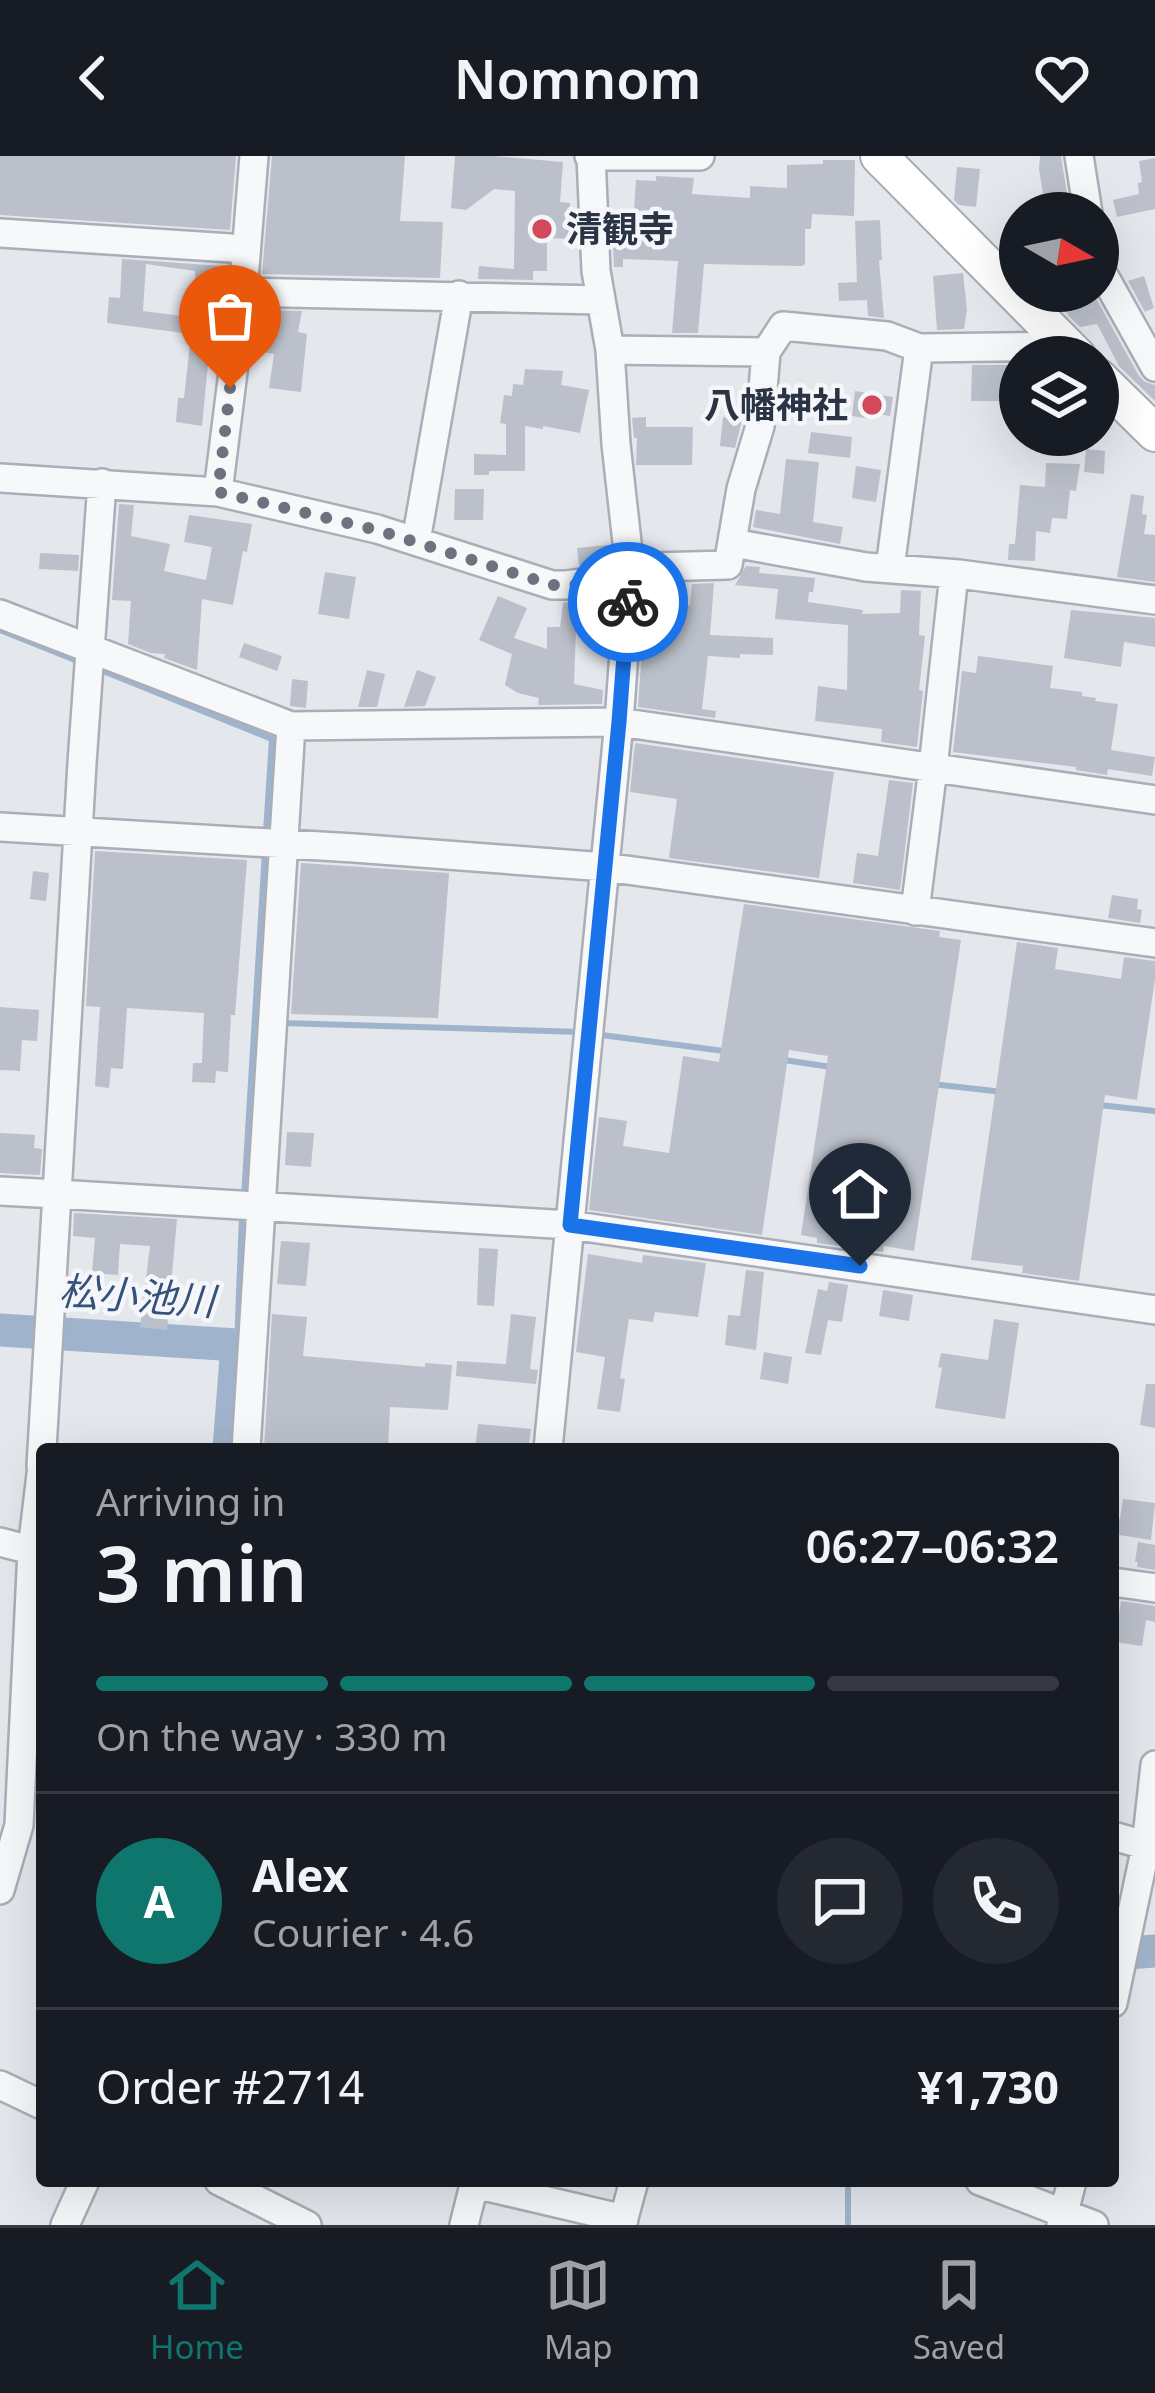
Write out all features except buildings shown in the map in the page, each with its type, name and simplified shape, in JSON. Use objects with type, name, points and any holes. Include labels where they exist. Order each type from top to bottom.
[{"type":"main road","points":[[879,156],[1056,336]]},
{"type":"main road","points":[[1119,398],[1155,433]]},
{"type":"street","points":[[218,492],[254,156]]},
{"type":"street","points":[[549,1443],[631,569],[610,350],[600,300],[590,157],[700,156]]},
{"type":"street","points":[[1078,156],[1084,192]]},
{"type":"street","points":[[0,232],[246,250]]},
{"type":"street","points":[[243,292],[600,300]]},
{"type":"street","points":[[416,542],[459,296]]},
{"type":"street","points":[[1119,303],[1155,368]]},
{"type":"street","points":[[0,478],[218,492],[357,524],[552,585],[618,578],[631,569],[728,566],[741,489],[760,426],[766,352],[783,326],[887,337],[919,348],[999,350]]},
{"type":"street","points":[[890,568],[919,348]]},
{"type":"street","points":[[610,350],[766,352]]},
{"type":"street","points":[[42,1443],[102,483]]},
{"type":"street","points":[[734,543],[832,562],[1155,599]]},
{"type":"street","points":[[914,911],[954,574]]},
{"type":"street","points":[[0,614],[90,660],[291,726],[619,722],[1155,800]]},
{"type":"street","points":[[246,1443],[271,1023],[271,845],[291,726]]},
{"type":"street","points":[[0,827],[604,866],[1155,943]]},
{"type":"street","points":[[0,1191],[570,1225],[1155,1310]]},
{"type":"street","points":[[0,1542],[36,1552]]},
{"type":"street","points":[[0,1890],[20,1825],[36,1568]]},
{"type":"street","points":[[1119,1583],[1155,1588]]},
{"type":"street","points":[[1119,1978],[1123,1928],[1151,1847],[1155,1765]]},
{"type":"street","points":[[1119,1838],[1151,1847]]},
{"type":"street","points":[[0,2085],[36,2102]]},
{"type":"street","points":[[65,2225],[83,2187]]},
{"type":"street","points":[[234,2187],[308,2225]]},
{"type":"street","points":[[464,2225],[474,2187]]},
{"type":"street","points":[[494,2187],[623,2222],[632,2187]]},
{"type":"street","points":[[993,2187],[1063,2220],[1094,2225]]},
{"type":"street","points":[[1063,2220],[1071,2187]]},
{"type":"waterway","points":[[0,630],[80,662]]},
{"type":"waterway","points":[[98,669],[272,739],[266,832]]},
{"type":"waterway","points":[[244,1197],[265,851]]},
{"type":"waterway","points":[[282,1023],[581,1032]]},
{"type":"waterway","points":[[594,1034],[724,1051]]},
{"type":"waterway","points":[[784,1060],[831,1067]]},
{"type":"waterway","points":[[932,1084],[1003,1092]]},
{"type":"waterway","points":[[1099,1105],[1155,1111]]},
{"type":"waterway","points":[[237,1345],[242,1216]]},
{"type":"waterway","name":"松小池川","points":[[0,1330],[237,1345],[229,1443]]},
{"type":"waterway","name":"松小池川","points":[[1119,1954],[1155,1951]]},
{"type":"waterway","points":[[848,2187],[848,2225]]},
{"type":"way so far","points":[[230,388],[218,492],[377,530],[552,585],[618,578],[631,569],[628,602]]},
{"type":"place","name":"清観寺","points":[[542,229]]},
{"type":"place","name":"八幡神社","points":[[872,405]]},
{"type":"route","points":[[628,602],[570,1225],[860,1266]]}]
